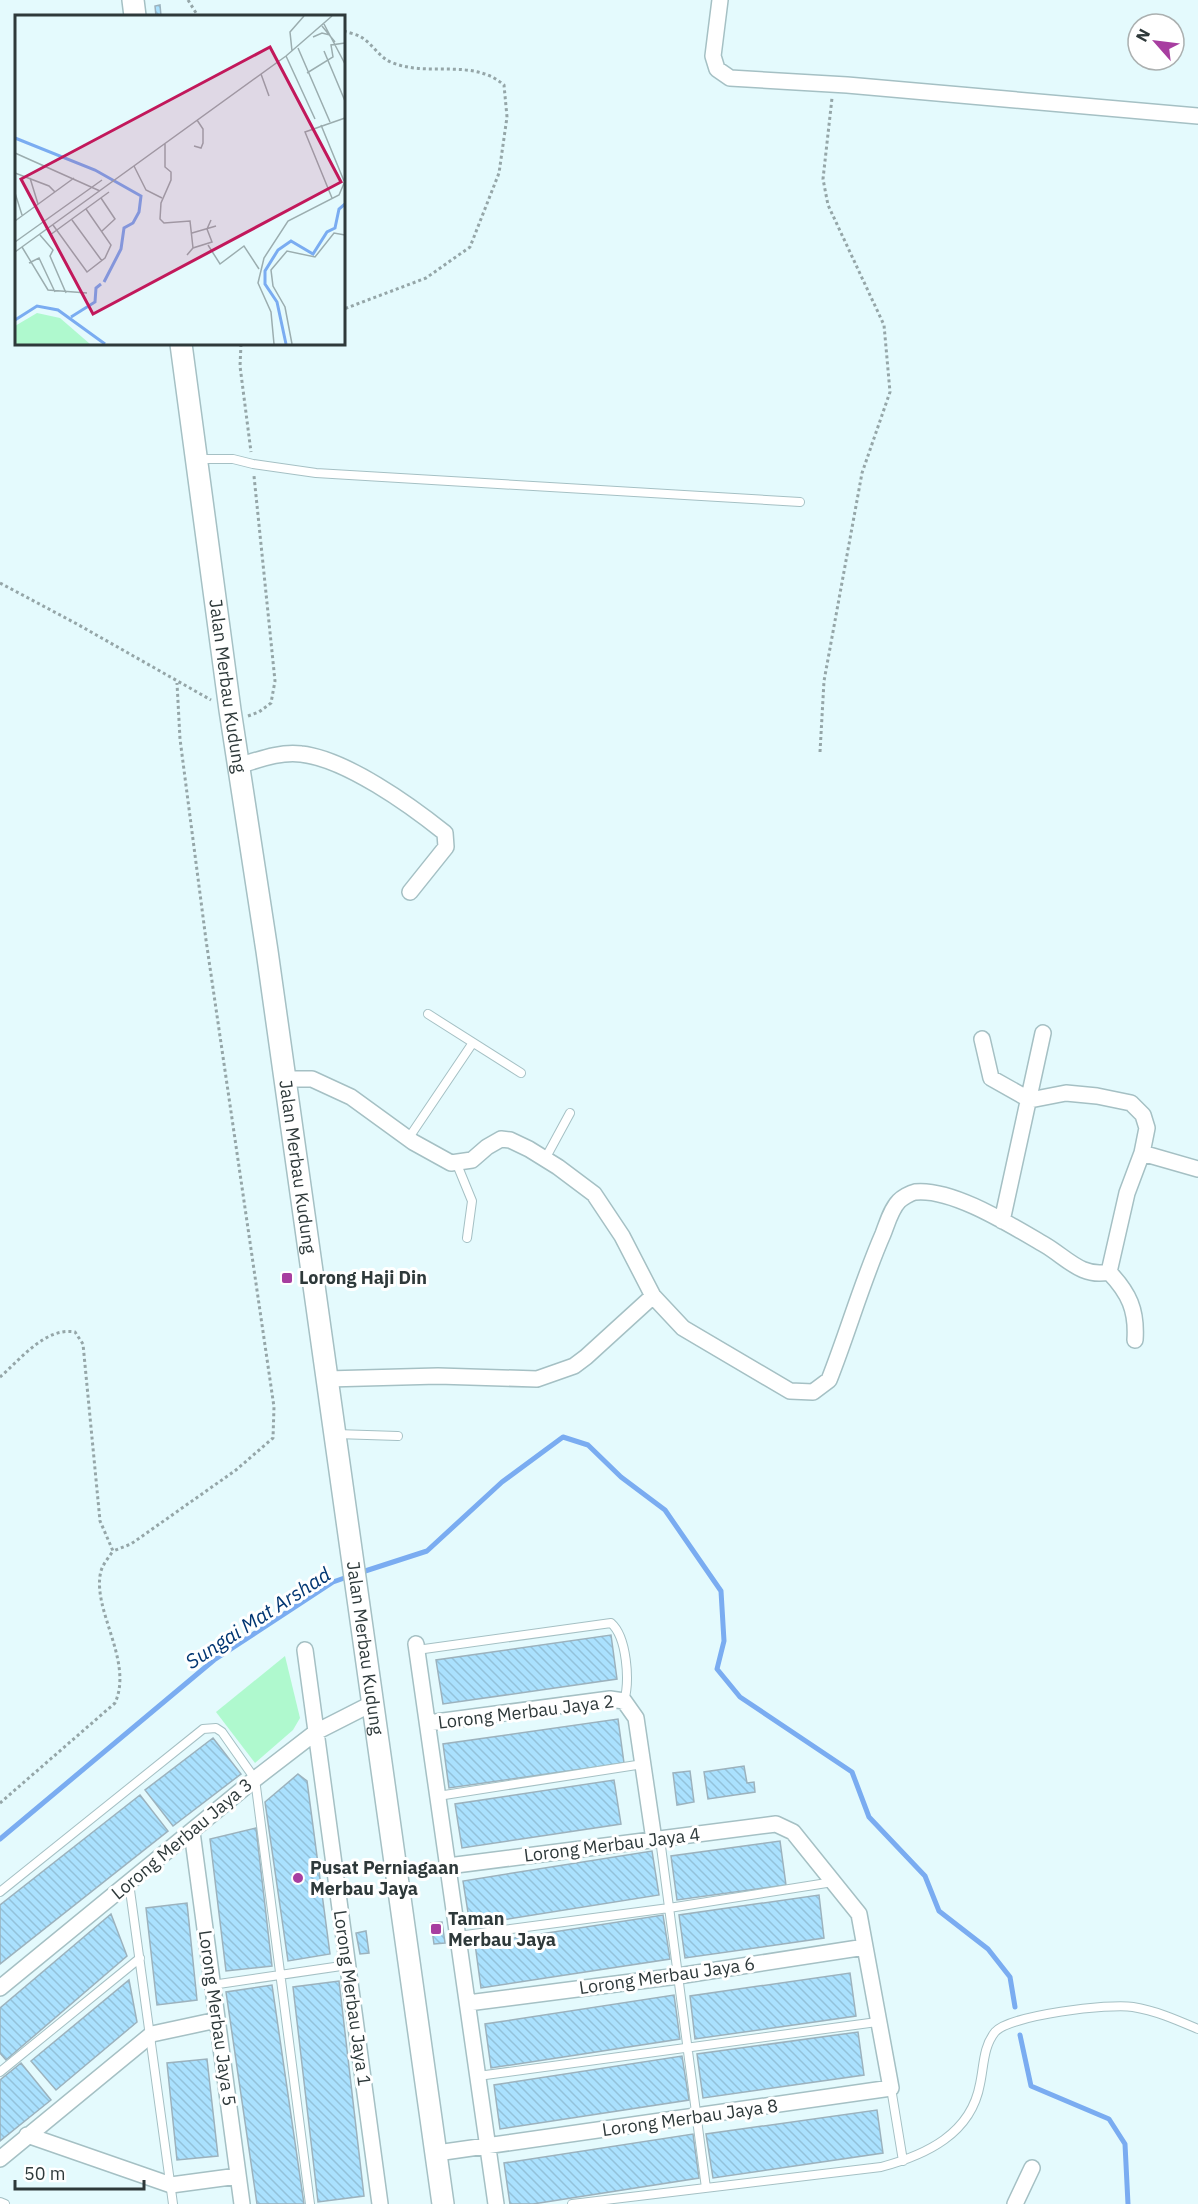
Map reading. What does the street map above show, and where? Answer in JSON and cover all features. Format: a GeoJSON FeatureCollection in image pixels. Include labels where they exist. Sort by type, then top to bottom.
{"type":"FeatureCollection","features":[{"type":"Feature","properties":{"kind":"main road"},"geometry":{"type":"LineString","coordinates":[[133,0],[135,15]]}},
{"type":"Feature","properties":{"kind":"main road","name":"Jalan Merbau Kudung"},"geometry":{"type":"LineString","coordinates":[[181,345],[238,766],[285,1079],[443,2204]]}},
{"type":"Feature","properties":{"kind":"street"},"geometry":{"type":"LineString","coordinates":[[720,0],[713,56],[717,69],[730,78],[833,84],[1198,116]]}},
{"type":"Feature","properties":{"kind":"street"},"geometry":{"type":"LineString","coordinates":[[238,766],[299,753],[322,758],[393,795],[445,833],[446,846],[410,892]]}},
{"type":"Feature","properties":{"kind":"street"},"geometry":{"type":"LineString","coordinates":[[1002,1221],[1043,1034]]}},
{"type":"Feature","properties":{"kind":"street"},"geometry":{"type":"LineString","coordinates":[[982,1039],[991,1078],[1030,1100],[1066,1093],[1098,1096],[1131,1104],[1143,1114],[1147,1128],[1142,1153],[1127,1193],[1109,1272]]}},
{"type":"Feature","properties":{"kind":"street"},"geometry":{"type":"LineString","coordinates":[[285,1079],[312,1079],[351,1097],[408,1139],[451,1163],[472,1160],[501,1139],[510,1140],[545,1159],[594,1194],[622,1236],[653,1296],[683,1328],[790,1391],[813,1392],[829,1380],[872,1259],[898,1202],[912,1192],[938,1194],[1002,1221],[1095,1275],[1109,1272]]}},
{"type":"Feature","properties":{"kind":"street"},"geometry":{"type":"LineString","coordinates":[[1142,1153],[1198,1169]]}},
{"type":"Feature","properties":{"kind":"street"},"geometry":{"type":"LineString","coordinates":[[1109,1272],[1131,1298],[1136,1323],[1135,1340]]}},
{"type":"Feature","properties":{"kind":"street"},"geometry":{"type":"LineString","coordinates":[[327,1379],[438,1376],[537,1379],[574,1366],[586,1358],[653,1296]]}},
{"type":"Feature","properties":{"kind":"street"},"geometry":{"type":"LineString","coordinates":[[417,1647],[496,2204]]}},
{"type":"Feature","properties":{"kind":"street","name":"Lorong Merbau Jaya 1"},"geometry":{"type":"LineString","coordinates":[[305,1650],[380,2204]]}},
{"type":"Feature","properties":{"kind":"street","name":"Lorong Merbau Jaya 2"},"geometry":{"type":"LineString","coordinates":[[428,1723],[610,1699],[624,1701]]}},
{"type":"Feature","properties":{"kind":"street"},"geometry":{"type":"LineString","coordinates":[[624,1701],[636,1718],[657,1839]]}},
{"type":"Feature","properties":{"kind":"street","name":"Lorong Merbau Jaya 3"},"geometry":{"type":"LineString","coordinates":[[0,1988],[255,1779],[316,1732],[373,1703]]}},
{"type":"Feature","properties":{"kind":"street","name":"Lorong Merbau Jaya 4"},"geometry":{"type":"LineString","coordinates":[[448,1866],[776,1824],[794,1832],[835,1881]]}},
{"type":"Feature","properties":{"kind":"street","name":"Lorong Merbau Jaya 5"},"geometry":{"type":"LineString","coordinates":[[192,1832],[242,2204]]}},
{"type":"Feature","properties":{"kind":"street"},"geometry":{"type":"LineString","coordinates":[[835,1881],[860,1914],[891,2088]]}},
{"type":"Feature","properties":{"kind":"street","name":"Lorong Merbau Jaya 6"},"geometry":{"type":"LineString","coordinates":[[468,2003],[678,1976],[865,1947]]}},
{"type":"Feature","properties":{"kind":"street"},"geometry":{"type":"LineString","coordinates":[[0,2159],[152,2034],[217,2020]]}},
{"type":"Feature","properties":{"kind":"street","name":"Lorong Merbau Jaya 8"},"geometry":{"type":"LineString","coordinates":[[437,2153],[891,2088]]}},
{"type":"Feature","properties":{"kind":"street"},"geometry":{"type":"LineString","coordinates":[[27,2135],[171,2185],[238,2176]]}},
{"type":"Feature","properties":{"kind":"street"},"geometry":{"type":"LineString","coordinates":[[1015,2204],[1032,2168]]}},
{"type":"Feature","properties":{"kind":"lane"},"geometry":{"type":"LineString","coordinates":[[198,459],[233,459],[252,464],[327,474],[800,502]]}},
{"type":"Feature","properties":{"kind":"lane"},"geometry":{"type":"LineString","coordinates":[[428,1014],[521,1073]]}},
{"type":"Feature","properties":{"kind":"lane"},"geometry":{"type":"LineString","coordinates":[[408,1139],[472,1044]]}},
{"type":"Feature","properties":{"kind":"lane"},"geometry":{"type":"LineString","coordinates":[[545,1159],[570,1113]]}},
{"type":"Feature","properties":{"kind":"lane"},"geometry":{"type":"LineString","coordinates":[[456,1162],[472,1201],[467,1238]]}},
{"type":"Feature","properties":{"kind":"lane"},"geometry":{"type":"LineString","coordinates":[[335,1434],[398,1436]]}},
{"type":"Feature","properties":{"kind":"lane"},"geometry":{"type":"LineString","coordinates":[[417,1647],[611,1623],[619,1630],[629,1685],[624,1701]]}},
{"type":"Feature","properties":{"kind":"lane"},"geometry":{"type":"LineString","coordinates":[[0,1892],[203,1730],[216,1728],[222,1732],[255,1779],[310,2204]]}},
{"type":"Feature","properties":{"kind":"lane"},"geometry":{"type":"LineString","coordinates":[[438,1796],[643,1764]]}},
{"type":"Feature","properties":{"kind":"lane"},"geometry":{"type":"LineString","coordinates":[[657,1839],[669,1908],[706,2188]]}},
{"type":"Feature","properties":{"kind":"lane"},"geometry":{"type":"LineString","coordinates":[[458,1936],[669,1908],[835,1881]]}},
{"type":"Feature","properties":{"kind":"lane"},"geometry":{"type":"LineString","coordinates":[[129,1883],[152,2034],[173,2204]]}},
{"type":"Feature","properties":{"kind":"lane"},"geometry":{"type":"LineString","coordinates":[[0,2072],[140,1958]]}},
{"type":"Feature","properties":{"kind":"lane"},"geometry":{"type":"LineString","coordinates":[[212,1985],[348,1965]]}},
{"type":"Feature","properties":{"kind":"lane"},"geometry":{"type":"LineString","coordinates":[[572,2204],[882,2167],[903,2161],[941,2144],[962,2124],[976,2104],[989,2042],[1003,2026],[1043,2014],[1131,2006],[1162,2013],[1198,2029]]}},
{"type":"Feature","properties":{"kind":"lane"},"geometry":{"type":"LineString","coordinates":[[478,2076],[878,2022]]}},
{"type":"Feature","properties":{"kind":"lane"},"geometry":{"type":"LineString","coordinates":[[891,2088],[903,2161]]}},
{"type":"Feature","properties":{"kind":"lane"},"geometry":{"type":"LineString","coordinates":[[0,2202],[5,2204]]}},
{"type":"Feature","properties":{"kind":"path"},"geometry":{"type":"LineString","coordinates":[[188,0],[197,15]]}},
{"type":"Feature","properties":{"kind":"path"},"geometry":{"type":"LineString","coordinates":[[345,31],[360,36],[383,58],[394,64],[467,69],[493,75],[504,85],[507,117],[499,173],[470,247],[426,278],[345,309]]}},
{"type":"Feature","properties":{"kind":"path"},"geometry":{"type":"LineString","coordinates":[[820,752],[824,681],[862,473],[890,392],[884,325],[828,205],[823,179],[833,84]]}},
{"type":"Feature","properties":{"kind":"path"},"geometry":{"type":"LineString","coordinates":[[0,583],[77,624],[231,716],[259,712],[271,703],[275,681],[240,366],[241,345]]}},
{"type":"Feature","properties":{"kind":"path"},"geometry":{"type":"LineString","coordinates":[[0,1803],[115,1703],[121,1690],[120,1673],[100,1587],[101,1571],[112,1551],[131,1544],[236,1470],[273,1438],[275,1426],[203,916],[180,739],[177,683]]}},
{"type":"Feature","properties":{"kind":"path"},"geometry":{"type":"LineString","coordinates":[[0,1377],[50,1334],[62,1330],[75,1332],[83,1344],[100,1521],[112,1551]]}},
{"type":"Feature","properties":{"kind":"green space"},"geometry":{"type":"Polygon","coordinates":[[[285,1656],[300,1718],[293,1730],[255,1763],[216,1712],[285,1656]]]}},
{"type":"Feature","properties":{"kind":"building"},"geometry":{"type":"Polygon","coordinates":[[[160,5],[161,15],[156,15],[155,6],[160,5]]]}},
{"type":"Feature","properties":{"kind":"building"},"geometry":{"type":"Polygon","coordinates":[[[611,1635],[617,1679],[443,1704],[436,1660],[611,1635]]]}},
{"type":"Feature","properties":{"kind":"building"},"geometry":{"type":"Polygon","coordinates":[[[618,1719],[624,1763],[449,1788],[443,1744],[618,1719]]]}},
{"type":"Feature","properties":{"kind":"building"},"geometry":{"type":"Polygon","coordinates":[[[213,1738],[241,1774],[173,1826],[145,1790],[213,1738]]]}},
{"type":"Feature","properties":{"kind":"building"},"geometry":{"type":"Polygon","coordinates":[[[744,1766],[747,1783],[754,1782],[755,1792],[708,1799],[704,1772],[744,1766]]]}},
{"type":"Feature","properties":{"kind":"building"},"geometry":{"type":"Polygon","coordinates":[[[690,1771],[694,1802],[677,1805],[673,1773],[690,1771]]]}},
{"type":"Feature","properties":{"kind":"building","name":"Pusat Perniagaan Merbau Jaya"},"geometry":{"type":"Polygon","coordinates":[[[298,1774],[307,1781],[330,1954],[288,1961],[265,1802],[298,1774]]]}},
{"type":"Feature","properties":{"kind":"building"},"geometry":{"type":"Polygon","coordinates":[[[614,1780],[621,1824],[462,1848],[455,1804],[614,1780]]]}},
{"type":"Feature","properties":{"kind":"building"},"geometry":{"type":"Polygon","coordinates":[[[140,1795],[168,1831],[0,1964],[0,1905],[140,1795]]]}},
{"type":"Feature","properties":{"kind":"building"},"geometry":{"type":"Polygon","coordinates":[[[256,1828],[272,1966],[226,1971],[210,1839],[256,1828]]]}},
{"type":"Feature","properties":{"kind":"building"},"geometry":{"type":"Polygon","coordinates":[[[780,1841],[786,1885],[677,1900],[671,1856],[780,1841]]]}},
{"type":"Feature","properties":{"kind":"building"},"geometry":{"type":"Polygon","coordinates":[[[652,1851],[659,1895],[470,1925],[463,1881],[652,1851]]]}},
{"type":"Feature","properties":{"kind":"building"},"geometry":{"type":"Polygon","coordinates":[[[819,1895],[824,1938],[685,1958],[679,1915],[819,1895]]]}},
{"type":"Feature","properties":{"kind":"building"},"geometry":{"type":"Polygon","coordinates":[[[187,1903],[197,2000],[157,2005],[146,1908],[187,1903]]]}},
{"type":"Feature","properties":{"kind":"building"},"geometry":{"type":"Polygon","coordinates":[[[111,1914],[127,1956],[6,2060],[0,2053],[0,2008],[111,1914]]]}},
{"type":"Feature","properties":{"kind":"building"},"geometry":{"type":"Polygon","coordinates":[[[663,1915],[670,1959],[481,1988],[475,1944],[663,1915]]]}},
{"type":"Feature","properties":{"kind":"building"},"geometry":{"type":"Polygon","coordinates":[[[442,1922],[445,1943],[434,1944],[431,1923],[442,1922]]]}},
{"type":"Feature","properties":{"kind":"building"},"geometry":{"type":"Polygon","coordinates":[[[366,1931],[369,1953],[360,1954],[356,1933],[366,1931]]]}},
{"type":"Feature","properties":{"kind":"building"},"geometry":{"type":"Polygon","coordinates":[[[850,1973],[856,2016],[695,2039],[690,1996],[850,1973]]]}},
{"type":"Feature","properties":{"kind":"building"},"geometry":{"type":"Polygon","coordinates":[[[129,1980],[137,2022],[56,2090],[31,2061],[129,1980]]]}},
{"type":"Feature","properties":{"kind":"building"},"geometry":{"type":"Polygon","coordinates":[[[339,1981],[364,2196],[318,2202],[293,1987],[339,1981]]]}},
{"type":"Feature","properties":{"kind":"building"},"geometry":{"type":"Polygon","coordinates":[[[272,1985],[304,2204],[257,2204],[226,1992],[272,1985]]]}},
{"type":"Feature","properties":{"kind":"building"},"geometry":{"type":"Polygon","coordinates":[[[674,1995],[680,2039],[491,2068],[485,2024],[674,1995]]]}},
{"type":"Feature","properties":{"kind":"building"},"geometry":{"type":"Polygon","coordinates":[[[858,2032],[864,2075],[703,2098],[697,2054],[858,2032]]]}},
{"type":"Feature","properties":{"kind":"building"},"geometry":{"type":"Polygon","coordinates":[[[682,2056],[689,2100],[500,2129],[494,2085],[682,2056]]]}},
{"type":"Feature","properties":{"kind":"building"},"geometry":{"type":"Polygon","coordinates":[[[207,2059],[218,2156],[177,2160],[167,2063],[207,2059]]]}},
{"type":"Feature","properties":{"kind":"building"},"geometry":{"type":"Polygon","coordinates":[[[21,2063],[51,2100],[0,2141],[0,2080],[21,2063]]]}},
{"type":"Feature","properties":{"kind":"building"},"geometry":{"type":"Polygon","coordinates":[[[877,2110],[883,2153],[713,2178],[706,2134],[877,2110]]]}},
{"type":"Feature","properties":{"kind":"building"},"geometry":{"type":"Polygon","coordinates":[[[693,2134],[699,2178],[533,2204],[510,2204],[504,2163],[693,2134]]]}},
{"type":"Feature","properties":{"kind":"waterway","name":"Sungai Mat Arshad"},"geometry":{"type":"LineString","coordinates":[[359,1573],[427,1551],[502,1482],[563,1437],[588,1445],[621,1477],[665,1510],[721,1591],[724,1641],[717,1669],[740,1697],[852,1772],[869,1817],[925,1876],[939,1911],[988,1949],[1010,1977],[1015,2007]]}},
{"type":"Feature","properties":{"kind":"waterway","name":"Sungai Mat Arshad"},"geometry":{"type":"LineString","coordinates":[[0,1839],[214,1660],[333,1582],[350,1576]]}},
{"type":"Feature","properties":{"kind":"waterway","name":"Sungai Mat Arshad"},"geometry":{"type":"LineString","coordinates":[[1020,2035],[1031,2086],[1109,2119],[1125,2144],[1128,2204]]}},
{"type":"Feature","properties":{"kind":"place","name":"Lorong Haji Din"},"geometry":{"type":"Point","coordinates":[287,1278]}},
{"type":"Feature","properties":{"kind":"place","name":"Pusat Perniagaan Merbau Jaya"},"geometry":{"type":"Point","coordinates":[298,1878]}},
{"type":"Feature","properties":{"kind":"place","name":"Taman Merbau Jaya"},"geometry":{"type":"Point","coordinates":[436,1929]}}]}
